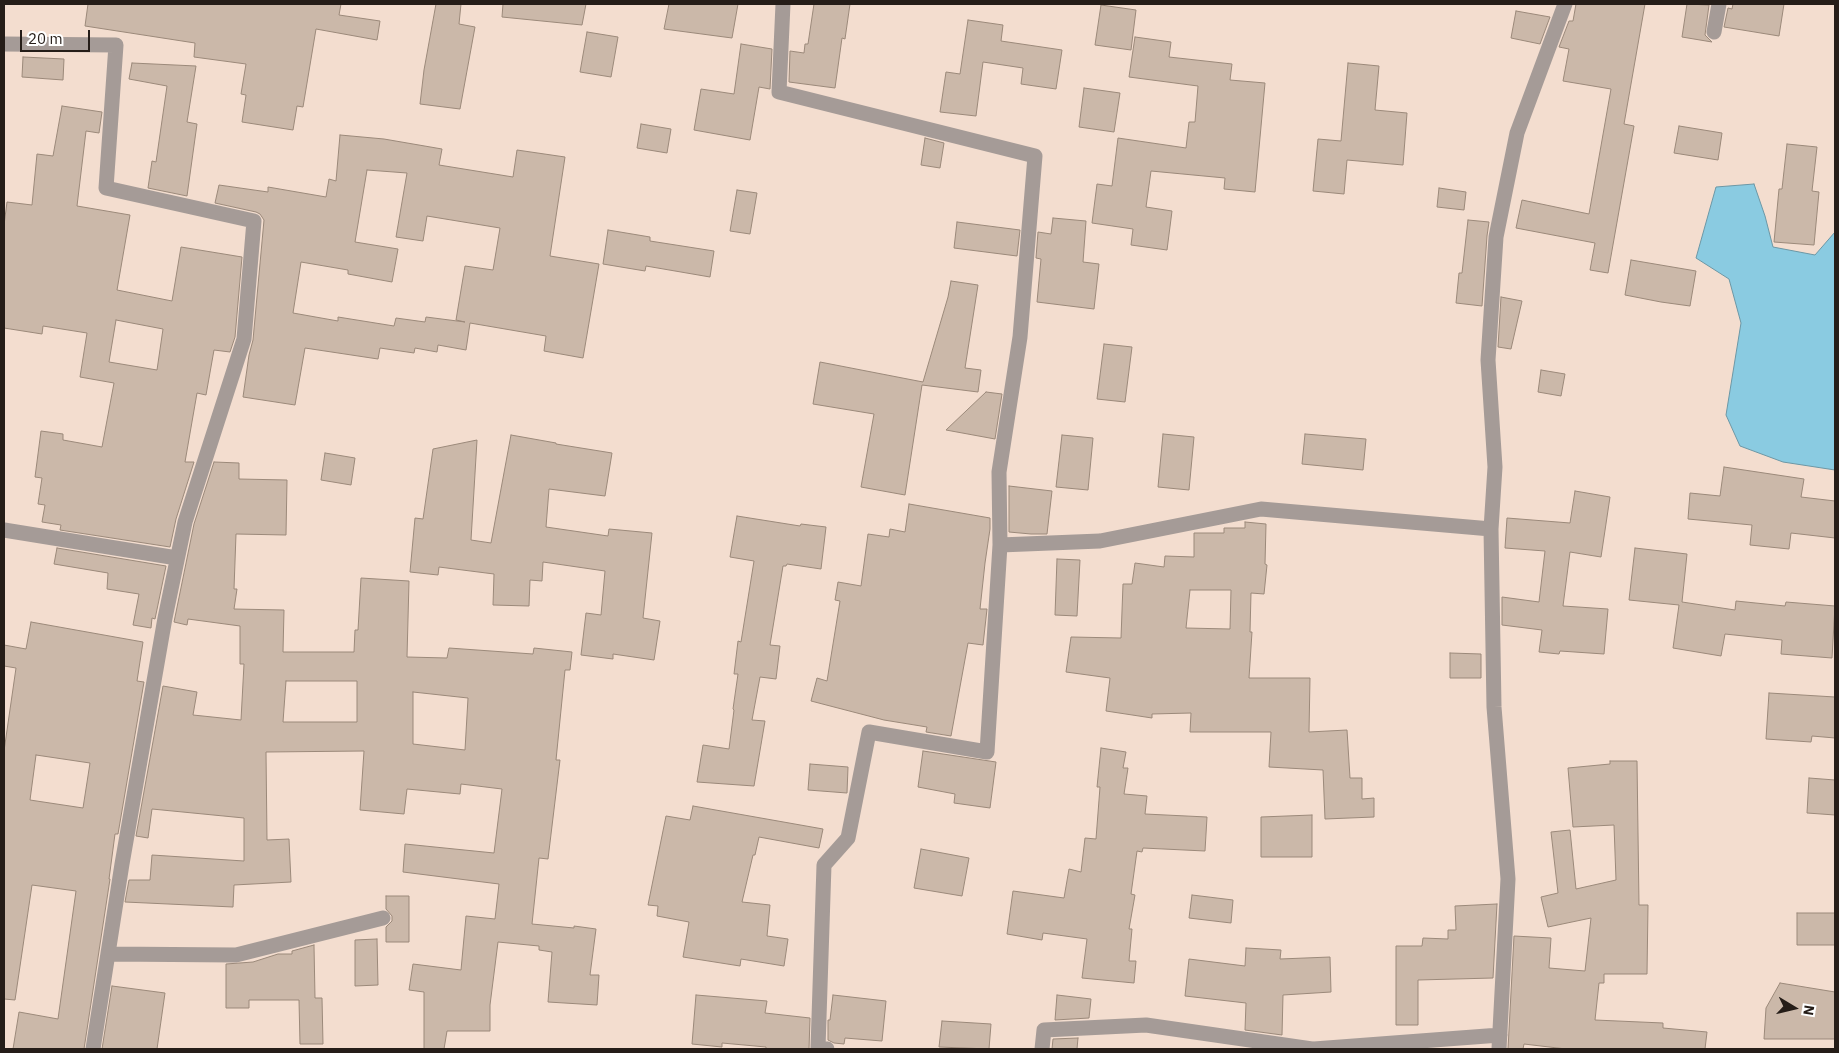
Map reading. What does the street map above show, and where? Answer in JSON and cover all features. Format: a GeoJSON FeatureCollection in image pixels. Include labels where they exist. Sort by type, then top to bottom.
{"type":"FeatureCollection","features":[{"type":"Feature","properties":{"kind":"street"},"geometry":{"type":"LineString","coordinates":[[783,4],[779,92],[1035,156],[1020,337],[999,472],[1000,545],[987,752],[869,732],[848,838],[824,865],[818,1048],[827,1049]]}},
{"type":"Feature","properties":{"kind":"street"},"geometry":{"type":"LineString","coordinates":[[1042,1049],[1044,1030],[1146,1025],[1313,1049],[1500,1042],[1508,879],[1494,707],[1491,529],[1495,467],[1488,360],[1496,237],[1516,133],[1565,4]]}},
{"type":"Feature","properties":{"kind":"street"},"geometry":{"type":"LineString","coordinates":[[1714,32],[1719,4]]}},
{"type":"Feature","properties":{"kind":"street"},"geometry":{"type":"LineString","coordinates":[[4,44],[116,45],[106,188],[254,221],[244,339],[185,522],[177,558],[122,864],[93,1049]]}},
{"type":"Feature","properties":{"kind":"street"},"geometry":{"type":"LineString","coordinates":[[1000,545],[1100,541],[1261,509],[1491,529]]}},
{"type":"Feature","properties":{"kind":"street"},"geometry":{"type":"LineString","coordinates":[[4,530],[177,558]]}},
{"type":"Feature","properties":{"kind":"street"},"geometry":{"type":"LineString","coordinates":[[108,954],[236,955],[383,918]]}},
{"type":"Feature","properties":{"kind":"water"},"geometry":{"type":"Polygon","coordinates":[[[1754,184],[1773,247],[1815,255],[1835,232],[1835,470],[1783,462],[1740,446],[1726,415],[1741,323],[1729,279],[1696,258],[1716,187],[1754,184]]]}},
{"type":"Feature","properties":{"kind":"building"},"geometry":{"type":"Polygon","coordinates":[[[88,4],[341,4],[339,15],[380,21],[377,40],[316,29],[303,107],[297,106],[293,130],[242,122],[246,95],[241,94],[246,64],[194,57],[195,43],[85,26],[88,4]]]}},
{"type":"Feature","properties":{"kind":"building"},"geometry":{"type":"Polygon","coordinates":[[[436,4],[461,4],[459,24],[475,27],[460,109],[420,104],[436,4]]]}},
{"type":"Feature","properties":{"kind":"building"},"geometry":{"type":"Polygon","coordinates":[[[503,4],[586,4],[582,25],[502,17],[503,4]]]}},
{"type":"Feature","properties":{"kind":"building"},"geometry":{"type":"Polygon","coordinates":[[[669,4],[738,4],[732,38],[664,29],[669,4]]]}},
{"type":"Feature","properties":{"kind":"building"},"geometry":{"type":"Polygon","coordinates":[[[814,4],[850,4],[845,39],[842,38],[835,88],[789,82],[790,51],[804,53],[805,44],[808,44],[814,4]]]}},
{"type":"Feature","properties":{"kind":"building"},"geometry":{"type":"Polygon","coordinates":[[[1576,4],[1645,4],[1624,124],[1634,126],[1608,273],[1590,270],[1595,243],[1516,228],[1522,200],[1589,214],[1611,89],[1563,81],[1569,49],[1559,47],[1569,21],[1573,21],[1576,4]]]}},
{"type":"Feature","properties":{"kind":"building"},"geometry":{"type":"Polygon","coordinates":[[[1687,4],[1709,5],[1705,35],[1712,42],[1682,37],[1687,4]]]}},
{"type":"Feature","properties":{"kind":"building"},"geometry":{"type":"Polygon","coordinates":[[[1733,4],[1784,4],[1779,36],[1724,27],[1728,8],[1732,9],[1733,4]]]}},
{"type":"Feature","properties":{"kind":"building"},"geometry":{"type":"Polygon","coordinates":[[[1101,5],[1136,10],[1131,50],[1095,45],[1101,5]]]}},
{"type":"Feature","properties":{"kind":"building"},"geometry":{"type":"Polygon","coordinates":[[[1516,11],[1550,17],[1540,44],[1511,38],[1516,11]]]}},
{"type":"Feature","properties":{"kind":"building"},"geometry":{"type":"Polygon","coordinates":[[[968,20],[1003,25],[1001,41],[1062,50],[1056,89],[1021,84],[1023,68],[983,62],[976,116],[940,112],[946,72],[960,74],[968,20]]]}},
{"type":"Feature","properties":{"kind":"building"},"geometry":{"type":"Polygon","coordinates":[[[587,32],[618,37],[611,77],[580,72],[587,32]]]}},
{"type":"Feature","properties":{"kind":"building"},"geometry":{"type":"Polygon","coordinates":[[[1135,37],[1171,42],[1169,57],[1232,64],[1230,80],[1265,83],[1255,192],[1224,189],[1225,178],[1151,171],[1146,207],[1172,211],[1167,250],[1131,245],[1133,229],[1092,223],[1097,184],[1112,186],[1118,138],[1186,148],[1189,122],[1195,122],[1198,86],[1129,77],[1135,37]]]}},
{"type":"Feature","properties":{"kind":"building"},"geometry":{"type":"Polygon","coordinates":[[[741,44],[772,49],[770,89],[759,87],[750,140],[694,130],[701,89],[734,94],[741,44]]]}},
{"type":"Feature","properties":{"kind":"building"},"geometry":{"type":"Polygon","coordinates":[[[23,57],[64,59],[63,80],[22,77],[23,57]]]}},
{"type":"Feature","properties":{"kind":"building"},"geometry":{"type":"Polygon","coordinates":[[[132,63],[196,66],[187,122],[197,124],[187,196],[148,188],[152,161],[156,162],[167,86],[129,79],[132,63]]]}},
{"type":"Feature","properties":{"kind":"building"},"geometry":{"type":"Polygon","coordinates":[[[1348,63],[1379,66],[1375,110],[1407,113],[1403,165],[1347,160],[1344,194],[1313,191],[1318,139],[1341,141],[1348,63]]]}},
{"type":"Feature","properties":{"kind":"building"},"geometry":{"type":"Polygon","coordinates":[[[1084,88],[1120,93],[1114,132],[1079,127],[1084,88]]]}},
{"type":"Feature","properties":{"kind":"building"},"geometry":{"type":"Polygon","coordinates":[[[62,106],[102,112],[99,133],[86,131],[77,206],[130,215],[117,290],[172,301],[181,247],[242,257],[235,337],[230,352],[214,350],[206,395],[197,393],[185,462],[194,462],[176,519],[170,547],[60,530],[61,525],[42,522],[45,505],[38,504],[42,478],[35,477],[41,431],[63,434],[63,440],[102,447],[114,383],[80,377],[87,333],[43,326],[42,334],[4,328],[4,225],[7,202],[32,205],[37,154],[53,156],[62,106]],[[116,320],[109,362],[157,370],[163,329],[116,320]]]}},
{"type":"Feature","properties":{"kind":"building"},"geometry":{"type":"Polygon","coordinates":[[[641,124],[671,129],[667,153],[637,148],[641,124]]]}},
{"type":"Feature","properties":{"kind":"building"},"geometry":{"type":"Polygon","coordinates":[[[1679,126],[1722,133],[1718,160],[1674,153],[1679,126]]]}},
{"type":"Feature","properties":{"kind":"building"},"geometry":{"type":"Polygon","coordinates":[[[340,135],[384,139],[442,149],[439,165],[513,177],[517,150],[565,157],[550,256],[599,264],[583,358],[544,351],[546,336],[470,323],[466,350],[438,345],[437,352],[415,348],[414,353],[380,348],[378,359],[305,348],[295,405],[243,397],[253,340],[264,220],[256,212],[215,203],[219,185],[268,192],[268,187],[326,197],[329,179],[336,181],[340,135]],[[367,170],[355,242],[398,249],[392,282],[348,274],[348,270],[301,262],[293,313],[338,321],[338,317],[394,326],[396,318],[425,322],[426,317],[465,322],[456,320],[465,266],[493,270],[500,228],[427,216],[423,241],[396,237],[407,173],[367,170]]]}},
{"type":"Feature","properties":{"kind":"building"},"geometry":{"type":"Polygon","coordinates":[[[925,138],[944,143],[940,168],[921,165],[925,138]]]}},
{"type":"Feature","properties":{"kind":"building"},"geometry":{"type":"Polygon","coordinates":[[[1787,144],[1817,147],[1812,191],[1819,192],[1814,245],[1774,242],[1779,189],[1782,189],[1787,144]]]}},
{"type":"Feature","properties":{"kind":"building"},"geometry":{"type":"Polygon","coordinates":[[[1439,188],[1466,192],[1464,210],[1437,207],[1439,188]]]}},
{"type":"Feature","properties":{"kind":"building"},"geometry":{"type":"Polygon","coordinates":[[[737,190],[757,193],[750,234],[730,231],[737,190]]]}},
{"type":"Feature","properties":{"kind":"building"},"geometry":{"type":"Polygon","coordinates":[[[1053,218],[1086,221],[1083,262],[1099,264],[1094,309],[1037,302],[1041,259],[1036,258],[1038,232],[1051,234],[1053,218]]]}},
{"type":"Feature","properties":{"kind":"building"},"geometry":{"type":"Polygon","coordinates":[[[1468,220],[1489,222],[1482,306],[1456,303],[1459,273],[1462,273],[1468,220]]]}},
{"type":"Feature","properties":{"kind":"building"},"geometry":{"type":"Polygon","coordinates":[[[957,222],[1020,230],[1017,256],[954,248],[957,222]]]}},
{"type":"Feature","properties":{"kind":"building"},"geometry":{"type":"Polygon","coordinates":[[[608,230],[650,237],[650,241],[714,251],[710,277],[646,266],[645,271],[603,264],[608,230]]]}},
{"type":"Feature","properties":{"kind":"building"},"geometry":{"type":"Polygon","coordinates":[[[1631,260],[1696,271],[1690,306],[1625,295],[1631,260]]]}},
{"type":"Feature","properties":{"kind":"building"},"geometry":{"type":"Polygon","coordinates":[[[951,281],[978,285],[965,368],[981,370],[978,392],[922,385],[905,495],[861,487],[874,414],[813,404],[820,362],[923,382],[951,281]]]}},
{"type":"Feature","properties":{"kind":"building"},"geometry":{"type":"Polygon","coordinates":[[[1501,297],[1522,301],[1511,349],[1498,347],[1501,297]]]}},
{"type":"Feature","properties":{"kind":"building"},"geometry":{"type":"Polygon","coordinates":[[[1104,344],[1132,347],[1125,402],[1097,399],[1104,344]]]}},
{"type":"Feature","properties":{"kind":"building"},"geometry":{"type":"Polygon","coordinates":[[[1541,370],[1565,374],[1561,396],[1538,392],[1541,370]]]}},
{"type":"Feature","properties":{"kind":"building"},"geometry":{"type":"Polygon","coordinates":[[[986,392],[1002,394],[995,439],[946,430],[986,392]]]}},
{"type":"Feature","properties":{"kind":"building"},"geometry":{"type":"Polygon","coordinates":[[[1163,434],[1194,437],[1189,490],[1158,487],[1163,434]]]}},
{"type":"Feature","properties":{"kind":"building"},"geometry":{"type":"Polygon","coordinates":[[[1305,434],[1366,439],[1363,470],[1302,464],[1305,434]]]}},
{"type":"Feature","properties":{"kind":"building"},"geometry":{"type":"Polygon","coordinates":[[[511,435],[612,453],[605,496],[549,489],[546,527],[608,536],[609,529],[652,533],[643,618],[660,621],[654,660],[613,654],[613,659],[581,655],[586,613],[601,615],[605,571],[543,562],[542,581],[530,580],[529,606],[493,605],[494,574],[439,567],[438,575],[410,572],[415,518],[423,519],[433,449],[477,440],[471,540],[491,543],[511,435]]]}},
{"type":"Feature","properties":{"kind":"building"},"geometry":{"type":"Polygon","coordinates":[[[1062,435],[1093,438],[1088,490],[1056,487],[1062,435]]]}},
{"type":"Feature","properties":{"kind":"building"},"geometry":{"type":"Polygon","coordinates":[[[325,453],[355,458],[351,485],[321,480],[325,453]]]}},
{"type":"Feature","properties":{"kind":"building"},"geometry":{"type":"Polygon","coordinates":[[[214,462],[239,463],[239,479],[287,480],[286,535],[236,534],[234,589],[237,589],[234,609],[284,610],[283,652],[354,652],[355,630],[358,630],[361,578],[409,581],[407,657],[447,658],[449,648],[533,654],[534,648],[572,652],[570,670],[565,670],[556,760],[560,760],[548,859],[539,858],[532,924],[596,929],[590,975],[599,975],[597,1005],[548,1002],[552,952],[539,950],[539,946],[498,942],[490,1005],[490,1031],[447,1031],[444,1049],[424,1049],[424,992],[409,990],[413,964],[461,970],[466,916],[495,919],[499,884],[403,872],[405,844],[494,853],[502,789],[461,784],[460,794],[407,789],[404,814],[360,810],[364,751],[266,752],[267,840],[289,839],[291,882],[234,885],[233,907],[125,902],[129,880],[150,880],[152,855],[244,861],[244,818],[152,809],[148,838],[136,836],[163,686],[197,692],[193,715],[241,720],[244,664],[240,664],[240,626],[188,619],[187,625],[174,622],[194,524],[214,462]],[[286,681],[283,722],[357,722],[357,681],[286,681]],[[413,692],[413,744],[465,750],[468,698],[413,692]]]}},
{"type":"Feature","properties":{"kind":"building"},"geometry":{"type":"Polygon","coordinates":[[[1724,467],[1804,479],[1801,497],[1835,501],[1835,538],[1791,533],[1789,549],[1750,545],[1752,525],[1688,519],[1690,493],[1720,496],[1724,467]]]}},
{"type":"Feature","properties":{"kind":"building"},"geometry":{"type":"Polygon","coordinates":[[[1009,486],[1052,491],[1047,534],[1009,532],[1009,486]]]}},
{"type":"Feature","properties":{"kind":"building"},"geometry":{"type":"Polygon","coordinates":[[[1575,491],[1610,497],[1601,557],[1570,552],[1563,606],[1608,609],[1604,654],[1560,651],[1559,654],[1539,652],[1542,630],[1502,625],[1502,597],[1539,602],[1545,551],[1505,548],[1507,518],[1570,523],[1575,491]]]}},
{"type":"Feature","properties":{"kind":"building"},"geometry":{"type":"Polygon","coordinates":[[[909,504],[990,518],[980,609],[987,609],[983,645],[968,643],[951,736],[926,732],[927,727],[884,720],[811,701],[817,678],[827,681],[840,601],[835,600],[838,582],[861,586],[868,534],[889,537],[890,529],[905,532],[909,504]]]}},
{"type":"Feature","properties":{"kind":"building"},"geometry":{"type":"Polygon","coordinates":[[[737,516],[800,526],[801,524],[826,527],[821,569],[787,564],[783,566],[770,645],[780,646],[776,679],[760,677],[752,720],[765,721],[754,786],[697,782],[703,745],[729,749],[738,674],[734,674],[738,641],[741,642],[754,561],[730,557],[737,516]]]}},
{"type":"Feature","properties":{"kind":"building"},"geometry":{"type":"Polygon","coordinates":[[[1245,522],[1266,524],[1265,564],[1267,565],[1264,594],[1251,593],[1250,632],[1252,632],[1249,678],[1310,678],[1309,732],[1347,730],[1350,778],[1362,778],[1362,799],[1374,798],[1374,817],[1325,819],[1323,770],[1269,767],[1271,732],[1190,732],[1191,713],[1152,714],[1152,718],[1106,711],[1110,678],[1066,672],[1071,637],[1121,638],[1123,584],[1132,584],[1135,563],[1164,567],[1165,556],[1194,557],[1194,533],[1224,533],[1224,528],[1245,528],[1245,522]],[[1190,590],[1186,628],[1230,629],[1231,590],[1190,590]]]}},
{"type":"Feature","properties":{"kind":"building"},"geometry":{"type":"Polygon","coordinates":[[[57,548],[166,566],[155,619],[152,618],[151,628],[133,625],[139,594],[107,589],[108,573],[54,564],[57,548]]]}},
{"type":"Feature","properties":{"kind":"building"},"geometry":{"type":"Polygon","coordinates":[[[1635,548],[1687,554],[1682,602],[1735,610],[1736,601],[1785,606],[1786,602],[1835,606],[1832,658],[1781,654],[1782,640],[1725,634],[1721,656],[1673,648],[1679,605],[1629,600],[1635,548]]]}},
{"type":"Feature","properties":{"kind":"building"},"geometry":{"type":"Polygon","coordinates":[[[1057,559],[1080,560],[1077,616],[1055,615],[1057,559]]]}},
{"type":"Feature","properties":{"kind":"building"},"geometry":{"type":"Polygon","coordinates":[[[31,622],[143,642],[137,681],[144,682],[118,834],[115,834],[84,1049],[13,1049],[19,1012],[58,1019],[76,891],[32,885],[15,1000],[4,999],[4,751],[16,668],[4,666],[4,645],[26,649],[31,622]],[[36,755],[30,800],[83,808],[90,763],[36,755]]]}},
{"type":"Feature","properties":{"kind":"building"},"geometry":{"type":"Polygon","coordinates":[[[1450,653],[1481,654],[1481,678],[1450,678],[1450,653]]]}},
{"type":"Feature","properties":{"kind":"building"},"geometry":{"type":"Polygon","coordinates":[[[1769,693],[1835,697],[1835,738],[1812,736],[1811,742],[1766,739],[1769,693]]]}},
{"type":"Feature","properties":{"kind":"building"},"geometry":{"type":"Polygon","coordinates":[[[1101,748],[1126,752],[1123,768],[1128,768],[1124,794],[1147,796],[1145,814],[1207,817],[1205,851],[1143,848],[1142,852],[1137,851],[1131,894],[1135,895],[1129,929],[1132,929],[1129,961],[1136,961],[1134,983],[1082,978],[1087,939],[1043,933],[1042,940],[1007,934],[1013,891],[1064,898],[1069,869],[1081,872],[1085,838],[1096,839],[1100,787],[1097,787],[1101,748]]]}},
{"type":"Feature","properties":{"kind":"building"},"geometry":{"type":"Polygon","coordinates":[[[923,751],[996,762],[990,808],[954,803],[955,794],[918,787],[923,751]]]}},
{"type":"Feature","properties":{"kind":"building"},"geometry":{"type":"Polygon","coordinates":[[[1610,761],[1637,761],[1639,905],[1648,905],[1647,974],[1604,974],[1604,983],[1599,983],[1595,1020],[1663,1023],[1663,1028],[1707,1032],[1705,1049],[1566,1049],[1524,1044],[1523,1049],[1508,1049],[1514,936],[1551,938],[1549,968],[1585,971],[1591,918],[1548,927],[1541,897],[1558,893],[1551,832],[1570,830],[1576,889],[1616,880],[1614,825],[1573,827],[1568,768],[1610,764],[1610,761]]]}},
{"type":"Feature","properties":{"kind":"building"},"geometry":{"type":"Polygon","coordinates":[[[810,764],[848,767],[847,793],[808,790],[810,764]]]}},
{"type":"Feature","properties":{"kind":"building"},"geometry":{"type":"Polygon","coordinates":[[[1809,778],[1835,780],[1835,815],[1807,813],[1809,778]]]}},
{"type":"Feature","properties":{"kind":"building"},"geometry":{"type":"Polygon","coordinates":[[[693,806],[823,829],[819,848],[759,837],[755,855],[753,855],[742,902],[770,905],[767,936],[788,939],[784,966],[741,959],[740,966],[683,957],[689,922],[657,916],[658,906],[648,905],[666,816],[690,820],[693,806]]]}},
{"type":"Feature","properties":{"kind":"building"},"geometry":{"type":"Polygon","coordinates":[[[1312,815],[1312,857],[1261,857],[1261,817],[1312,815]]]}},
{"type":"Feature","properties":{"kind":"building"},"geometry":{"type":"Polygon","coordinates":[[[921,849],[969,858],[962,896],[914,888],[921,849]]]}},
{"type":"Feature","properties":{"kind":"building"},"geometry":{"type":"Polygon","coordinates":[[[1192,895],[1233,900],[1231,923],[1189,918],[1192,895]]]}},
{"type":"Feature","properties":{"kind":"building"},"geometry":{"type":"Polygon","coordinates":[[[386,896],[409,896],[409,942],[386,942],[386,927],[392,921],[392,916],[386,909],[386,896]]]}},
{"type":"Feature","properties":{"kind":"building"},"geometry":{"type":"Polygon","coordinates":[[[1497,904],[1493,978],[1418,980],[1418,1025],[1396,1025],[1396,946],[1422,946],[1423,938],[1448,939],[1448,930],[1456,930],[1455,906],[1497,904]]]}},
{"type":"Feature","properties":{"kind":"building"},"geometry":{"type":"Polygon","coordinates":[[[1797,913],[1835,913],[1835,945],[1797,945],[1797,913]]]}},
{"type":"Feature","properties":{"kind":"building"},"geometry":{"type":"Polygon","coordinates":[[[377,939],[378,985],[355,986],[355,940],[377,939]]]}},
{"type":"Feature","properties":{"kind":"building"},"geometry":{"type":"Polygon","coordinates":[[[314,945],[315,998],[322,998],[323,1044],[300,1044],[299,1000],[249,1000],[249,1008],[226,1008],[226,964],[253,962],[278,954],[292,954],[292,951],[314,945]]]}},
{"type":"Feature","properties":{"kind":"building"},"geometry":{"type":"Polygon","coordinates":[[[1246,948],[1281,950],[1280,959],[1330,957],[1331,992],[1283,995],[1282,1035],[1245,1030],[1246,1003],[1185,996],[1189,959],[1245,966],[1246,948]]]}},
{"type":"Feature","properties":{"kind":"building"},"geometry":{"type":"Polygon","coordinates":[[[1780,983],[1835,992],[1835,1039],[1764,1039],[1766,1008],[1780,983]]]}},
{"type":"Feature","properties":{"kind":"building"},"geometry":{"type":"Polygon","coordinates":[[[112,986],[165,993],[157,1049],[102,1049],[112,986]]]}},
{"type":"Feature","properties":{"kind":"building"},"geometry":{"type":"Polygon","coordinates":[[[696,995],[767,1001],[765,1013],[810,1018],[809,1049],[766,1049],[766,1047],[722,1043],[722,1047],[692,1044],[696,995]]]}},
{"type":"Feature","properties":{"kind":"building"},"geometry":{"type":"Polygon","coordinates":[[[833,995],[886,1001],[882,1041],[845,1038],[844,1044],[828,1040],[828,1020],[830,1020],[833,995]]]}},
{"type":"Feature","properties":{"kind":"building"},"geometry":{"type":"Polygon","coordinates":[[[1057,995],[1091,999],[1089,1018],[1055,1020],[1057,995]]]}},
{"type":"Feature","properties":{"kind":"building"},"geometry":{"type":"Polygon","coordinates":[[[942,1021],[991,1024],[989,1049],[939,1047],[942,1021]]]}},
{"type":"Feature","properties":{"kind":"building"},"geometry":{"type":"Polygon","coordinates":[[[1078,1038],[1077,1049],[1052,1049],[1053,1039],[1078,1038]]]}}]}
